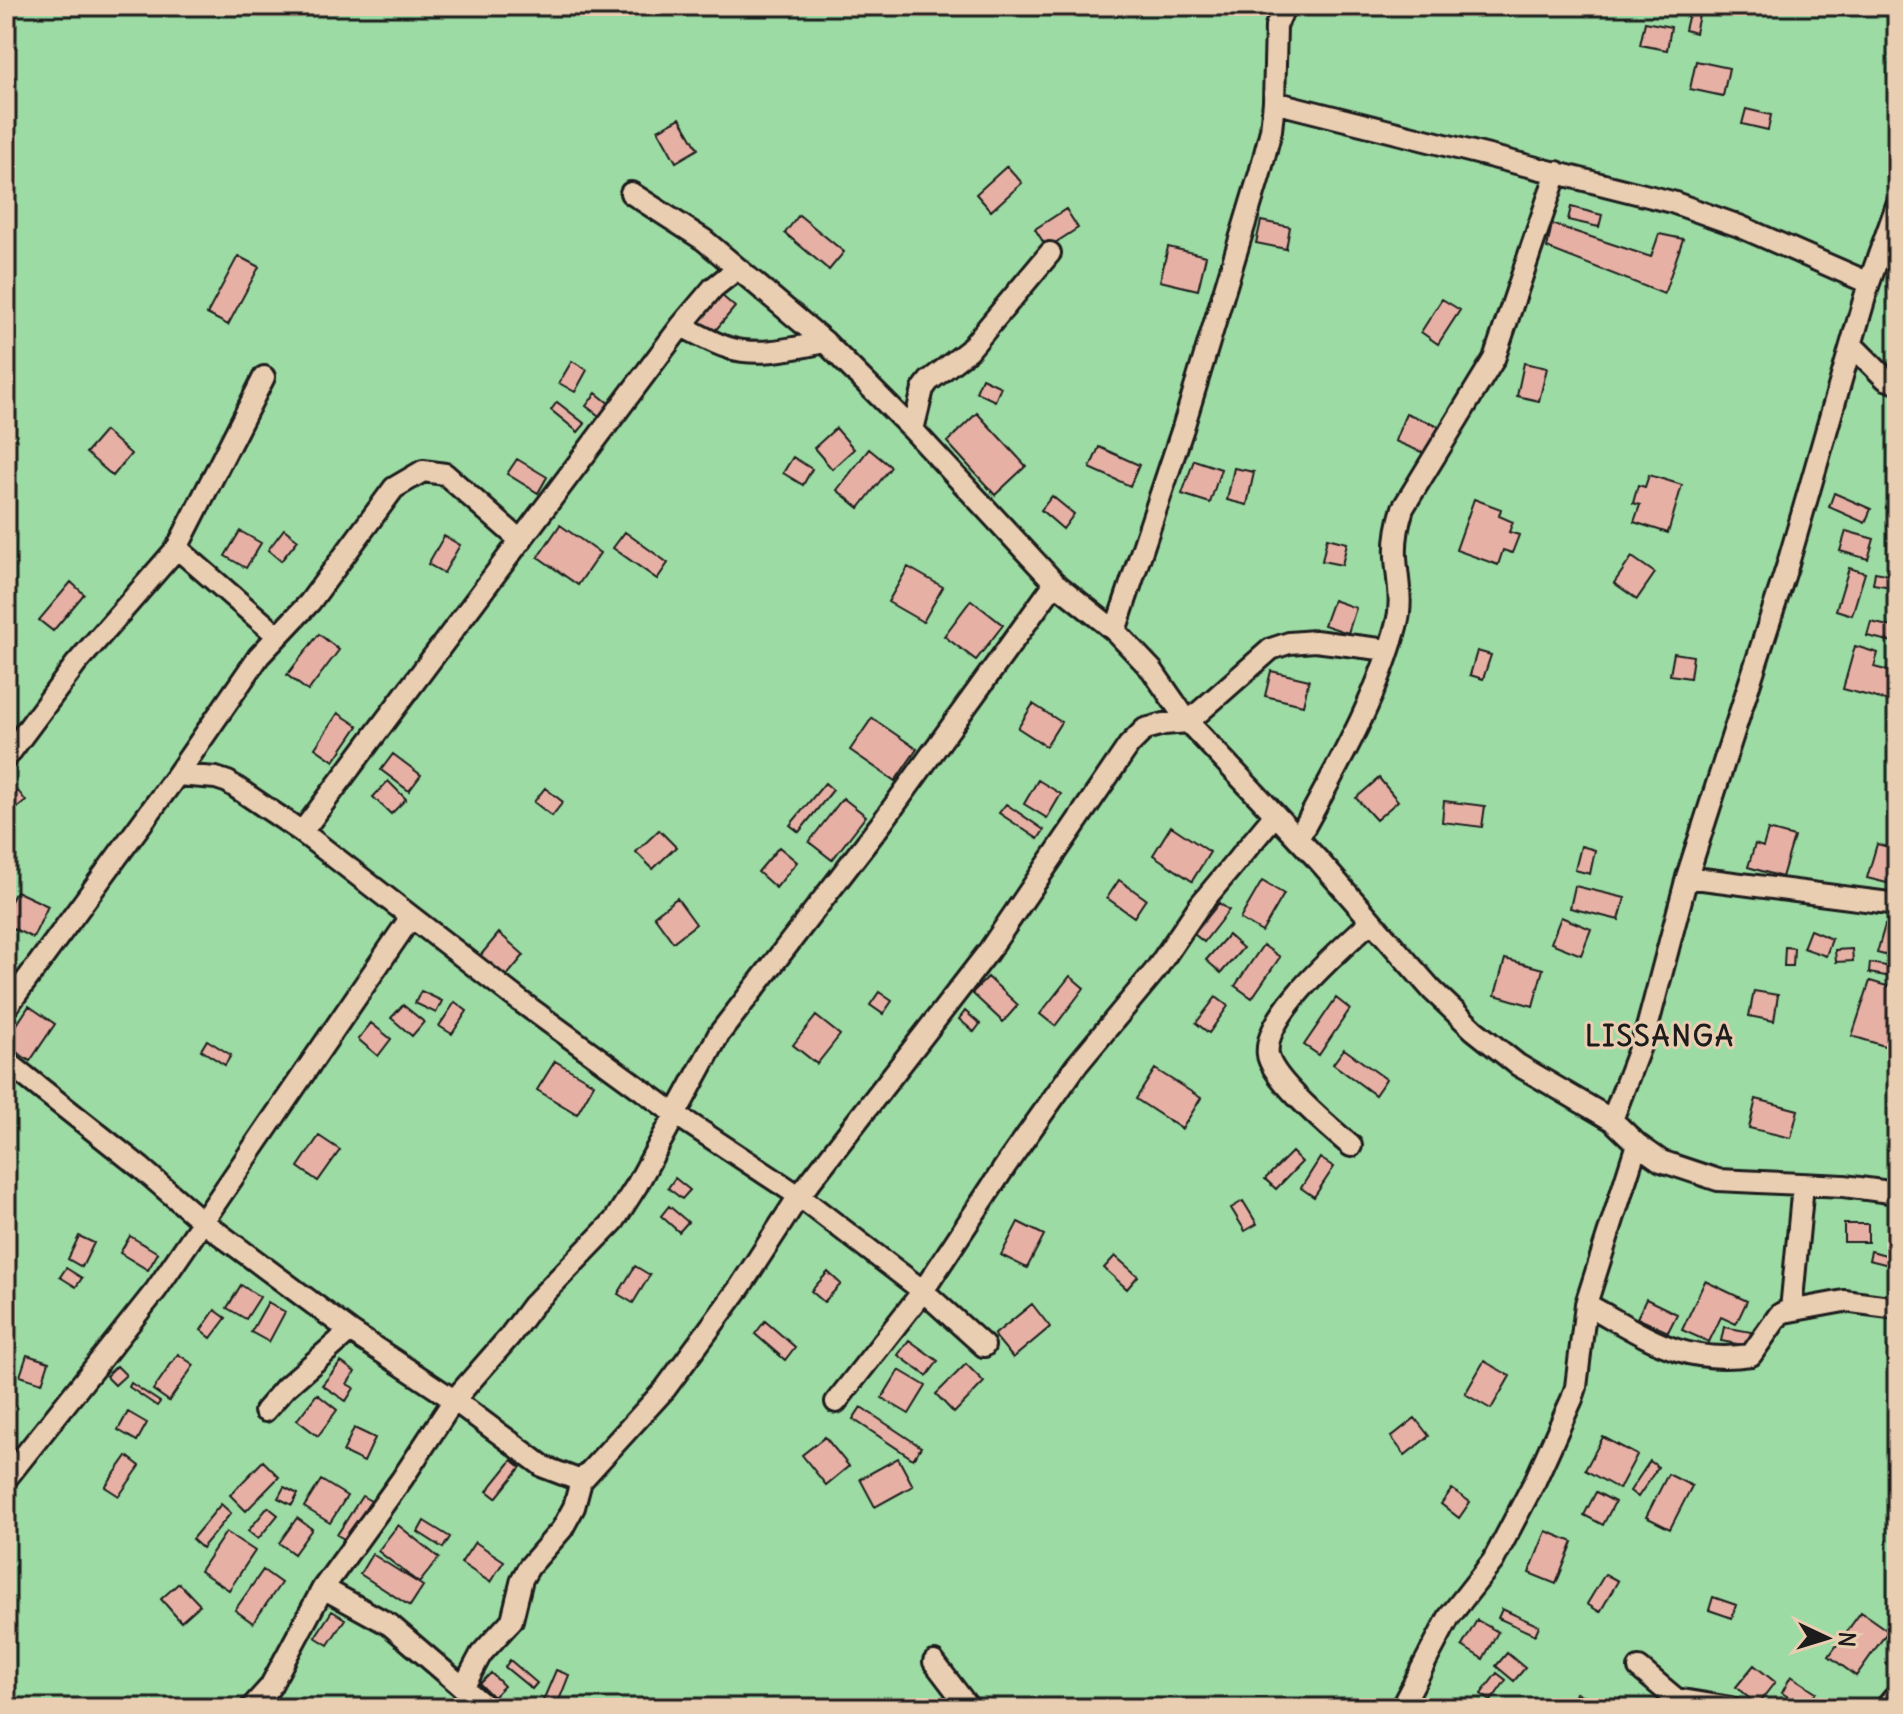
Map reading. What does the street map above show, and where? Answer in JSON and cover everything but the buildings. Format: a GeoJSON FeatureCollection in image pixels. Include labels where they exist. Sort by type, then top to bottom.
{"type":"FeatureCollection","features":[{"type":"Feature","properties":{"kind":"street"},"geometry":{"type":"LineString","coordinates":[[1115,631],[1183,428],[1271,130],[1276,26],[1285,6]]}},
{"type":"Feature","properties":{"kind":"street"},"geometry":{"type":"LineString","coordinates":[[1274,102],[1557,172],[1699,212],[1739,226],[1869,283]]}},
{"type":"Feature","properties":{"kind":"street"},"geometry":{"type":"LineString","coordinates":[[1298,839],[1365,713],[1388,650],[1401,605],[1395,554],[1403,508],[1494,359],[1557,172]]}},
{"type":"Feature","properties":{"kind":"street"},"geometry":{"type":"LineString","coordinates":[[631,193],[704,240],[825,342],[913,430],[1055,583],[1115,631],[1152,670],[1188,722],[1298,839],[1432,990],[1474,1030],[1518,1065],[1612,1120],[1661,1161],[1718,1180],[1844,1186],[1897,1193]]}},
{"type":"Feature","properties":{"kind":"street"},"geometry":{"type":"LineString","coordinates":[[1612,1120],[1650,1018],[1687,877],[1787,567],[1869,283],[1897,205]]}},
{"type":"Feature","properties":{"kind":"street"},"geometry":{"type":"LineString","coordinates":[[913,430],[923,389],[929,381],[969,350],[1050,253]]}},
{"type":"Feature","properties":{"kind":"street"},"geometry":{"type":"LineString","coordinates":[[302,832],[681,326],[713,288],[737,269]]}},
{"type":"Feature","properties":{"kind":"street"},"geometry":{"type":"LineString","coordinates":[[681,326],[729,348],[749,351],[778,351],[825,342]]}},
{"type":"Feature","properties":{"kind":"street"},"geometry":{"type":"LineString","coordinates":[[1853,346],[1886,379],[1897,383]]}},
{"type":"Feature","properties":{"kind":"street"},"geometry":{"type":"LineString","coordinates":[[6,758],[76,664],[177,548],[264,377]]}},
{"type":"Feature","properties":{"kind":"street"},"geometry":{"type":"LineString","coordinates":[[6,1008],[177,775],[259,656],[310,602],[394,488],[423,471],[445,474],[521,541]]}},
{"type":"Feature","properties":{"kind":"street"},"geometry":{"type":"LineString","coordinates":[[177,548],[278,636]]}},
{"type":"Feature","properties":{"kind":"street"},"geometry":{"type":"LineString","coordinates":[[251,1708],[270,1687],[323,1588],[402,1479],[454,1400],[532,1306],[614,1221],[637,1185],[719,1034],[881,824],[1055,583]]}},
{"type":"Feature","properties":{"kind":"street"},"geometry":{"type":"LineString","coordinates":[[463,1688],[481,1654],[512,1620],[522,1579],[562,1529],[574,1507],[581,1481],[665,1389],[740,1287],[799,1196],[988,952],[1129,745],[1145,729],[1188,722],[1271,649],[1289,643],[1315,641],[1388,650]]}},
{"type":"Feature","properties":{"kind":"street"},"geometry":{"type":"LineString","coordinates":[[177,775],[228,782],[302,832],[520,1001],[675,1114],[799,1196],[923,1291],[984,1346]]}},
{"type":"Feature","properties":{"kind":"street"},"geometry":{"type":"LineString","coordinates":[[836,1402],[923,1291],[1076,1066],[1155,971],[1199,906],[1274,816]]}},
{"type":"Feature","properties":{"kind":"street"},"geometry":{"type":"LineString","coordinates":[[1687,877],[1897,904]]}},
{"type":"Feature","properties":{"kind":"street"},"geometry":{"type":"LineString","coordinates":[[6,1479],[156,1290],[411,917]]}},
{"type":"Feature","properties":{"kind":"street"},"geometry":{"type":"LineString","coordinates":[[1351,1146],[1316,1116],[1276,1071],[1268,1056],[1269,1035],[1280,1015],[1301,990],[1371,921]]}},
{"type":"Feature","properties":{"kind":"street"},"geometry":{"type":"LineString","coordinates":[[6,1061],[141,1168],[202,1221],[350,1331],[454,1400],[544,1467],[581,1481]]}},
{"type":"Feature","properties":{"kind":"street"},"geometry":{"type":"LineString","coordinates":[[1401,1708],[1449,1617],[1493,1561],[1566,1413],[1576,1387],[1586,1304],[1637,1144]]}},
{"type":"Feature","properties":{"kind":"street"},"geometry":{"type":"LineString","coordinates":[[1791,1310],[1803,1185]]}},
{"type":"Feature","properties":{"kind":"street"},"geometry":{"type":"LineString","coordinates":[[1586,1304],[1663,1346],[1712,1358],[1751,1355],[1779,1315],[1791,1310],[1844,1301],[1897,1308]]}},
{"type":"Feature","properties":{"kind":"street"},"geometry":{"type":"LineString","coordinates":[[265,1411],[285,1388],[350,1331]]}},
{"type":"Feature","properties":{"kind":"street"},"geometry":{"type":"LineString","coordinates":[[323,1588],[390,1625],[487,1708]]}},
{"type":"Feature","properties":{"kind":"street"},"geometry":{"type":"LineString","coordinates":[[934,1662],[969,1708]]}},
{"type":"Feature","properties":{"kind":"street"},"geometry":{"type":"LineString","coordinates":[[1639,1668],[1676,1699],[1731,1708]]}},
{"type":"Feature","properties":{"kind":"street"},"geometry":{"type":"LineString","coordinates":[[1892,1708],[1897,1702]]}},
{"type":"Feature","properties":{"kind":"green space"},"geometry":{"type":"Polygon","coordinates":[[[6,6],[1897,6],[1897,1708],[6,1708],[6,6]]]}},
{"type":"Feature","properties":{"kind":"district","name":"LISSANGA"},"geometry":{"type":"Point","coordinates":[1660,1036]}}]}
